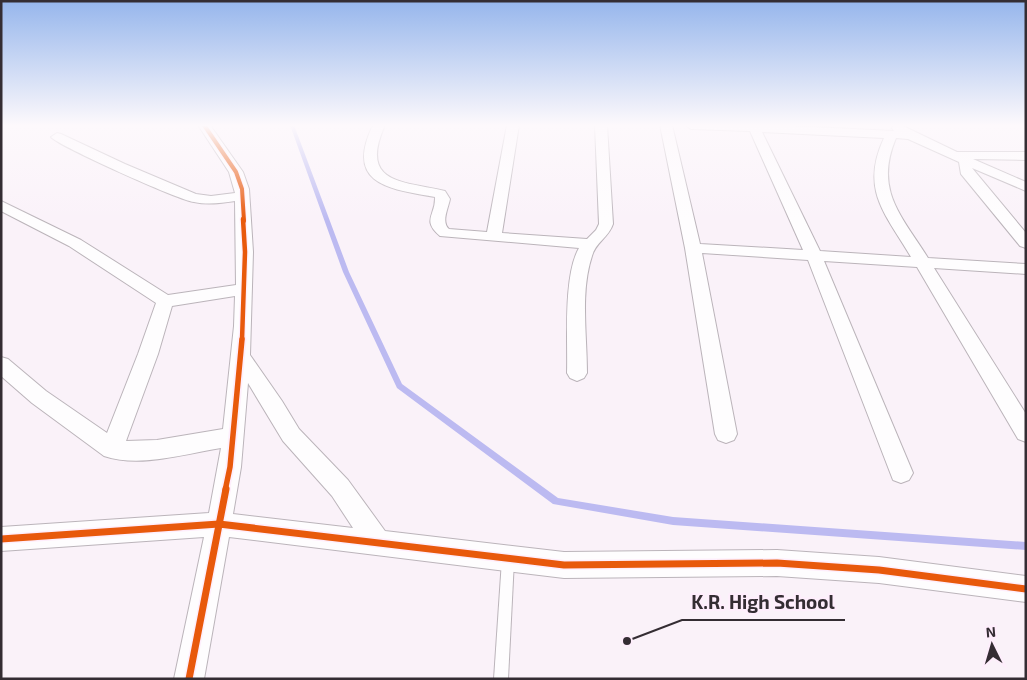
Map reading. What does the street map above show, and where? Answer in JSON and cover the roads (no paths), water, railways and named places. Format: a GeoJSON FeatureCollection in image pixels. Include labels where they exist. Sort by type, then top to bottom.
{"type":"FeatureCollection","features":[{"type":"Feature","properties":{"kind":"street"},"geometry":{"type":"LineString","coordinates":[[99,157],[193,198],[211,200],[243,196]]}},
{"type":"Feature","properties":{"kind":"street"},"geometry":{"type":"LineString","coordinates":[[189,679],[230,467],[241,357],[244,289],[243,196],[236,172],[226,157]]}},
{"type":"Feature","properties":{"kind":"street"},"geometry":{"type":"LineString","coordinates":[[371,157],[380,179],[396,186],[440,194],[443,199],[437,221],[438,227],[445,232],[589,244]]}},
{"type":"Feature","properties":{"kind":"street"},"geometry":{"type":"LineString","coordinates":[[494,237],[508,157]]}},
{"type":"Feature","properties":{"kind":"street"},"geometry":{"type":"LineString","coordinates":[[577,373],[579,276],[584,254],[589,244],[604,231],[606,224],[603,157]]}},
{"type":"Feature","properties":{"kind":"street"},"geometry":{"type":"LineString","coordinates":[[673,157],[693,248],[726,434]]}},
{"type":"Feature","properties":{"kind":"street"},"geometry":{"type":"LineString","coordinates":[[767,157],[814,256],[901,473]]}},
{"type":"Feature","properties":{"kind":"street"},"geometry":{"type":"LineString","coordinates":[[882,157],[879,178],[888,206],[1026,433]]}},
{"type":"Feature","properties":{"kind":"street"},"geometry":{"type":"LineString","coordinates":[[959,157],[977,157]]}},
{"type":"Feature","properties":{"kind":"street"},"geometry":{"type":"LineString","coordinates":[[959,157],[1026,187]]}},
{"type":"Feature","properties":{"kind":"street"},"geometry":{"type":"LineString","coordinates":[[959,157],[966,170],[1026,243]]}},
{"type":"Feature","properties":{"kind":"street"},"geometry":{"type":"LineString","coordinates":[[1,205],[74,243],[165,301],[244,289]]}},
{"type":"Feature","properties":{"kind":"street"},"geometry":{"type":"LineString","coordinates":[[693,248],[1026,269]]}},
{"type":"Feature","properties":{"kind":"street"},"geometry":{"type":"LineString","coordinates":[[112,449],[148,354],[165,301]]}},
{"type":"Feature","properties":{"kind":"street"},"geometry":{"type":"LineString","coordinates":[[241,357],[291,434],[340,488],[378,544]]}},
{"type":"Feature","properties":{"kind":"street"},"geometry":{"type":"LineString","coordinates":[[1,364],[39,397],[112,449],[127,451],[143,450],[233,437]]}},
{"type":"Feature","properties":{"kind":"street"},"geometry":{"type":"LineString","coordinates":[[1,539],[219,524],[564,566],[777,563],[879,570],[1026,589]]}},
{"type":"Feature","properties":{"kind":"lane"},"geometry":{"type":"LineString","coordinates":[[501,679],[508,560]]}},
{"type":"Feature","properties":{"kind":"waterway"},"geometry":{"type":"LineString","coordinates":[[304,157],[346,272],[399,386],[556,501],[673,521],[1026,546]]}},
{"type":"Feature","properties":{"kind":"place","name":"K.R. High School"},"geometry":{"type":"Point","coordinates":[627,641]}}]}
